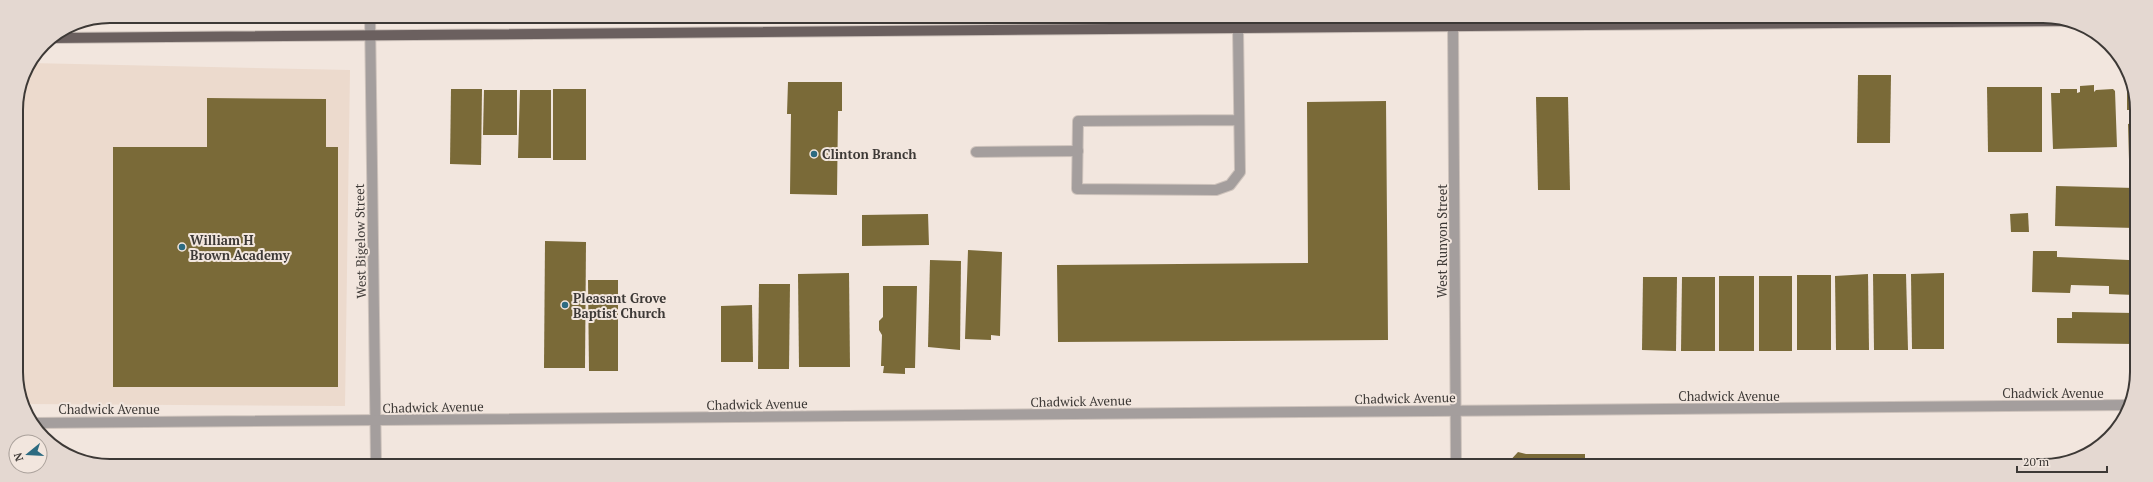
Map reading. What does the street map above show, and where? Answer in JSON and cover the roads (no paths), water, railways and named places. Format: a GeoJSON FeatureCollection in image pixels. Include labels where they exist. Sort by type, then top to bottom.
{"type":"FeatureCollection","features":[{"type":"Feature","properties":{"kind":"main road"},"geometry":{"type":"LineString","coordinates":[[62,38],[1238,29],[1422,23]]}},
{"type":"Feature","properties":{"kind":"street","name":"West Bigelow Street"},"geometry":{"type":"LineString","coordinates":[[370,23],[376,459]]}},
{"type":"Feature","properties":{"kind":"street","name":"West Runyon Street"},"geometry":{"type":"LineString","coordinates":[[1453,23],[1456,459]]}},
{"type":"Feature","properties":{"kind":"street"},"geometry":{"type":"LineString","coordinates":[[1238,29],[1240,172],[1230,185],[1216,190],[1078,189],[1078,121],[1239,120]]}},
{"type":"Feature","properties":{"kind":"street"},"geometry":{"type":"LineString","coordinates":[[976,152],[1078,151]]}},
{"type":"Feature","properties":{"kind":"street","name":"Chadwick Avenue"},"geometry":{"type":"LineString","coordinates":[[40,423],[2123,405]]}},
{"type":"Feature","properties":{"kind":"place","name":"Clinton Branch"},"geometry":{"type":"Point","coordinates":[814,154]}},
{"type":"Feature","properties":{"kind":"place","name":"William H Brown Academy"},"geometry":{"type":"Point","coordinates":[182,247]}},
{"type":"Feature","properties":{"kind":"place","name":"Pleasant Grove Baptist Church"},"geometry":{"type":"Point","coordinates":[565,305]}}]}
